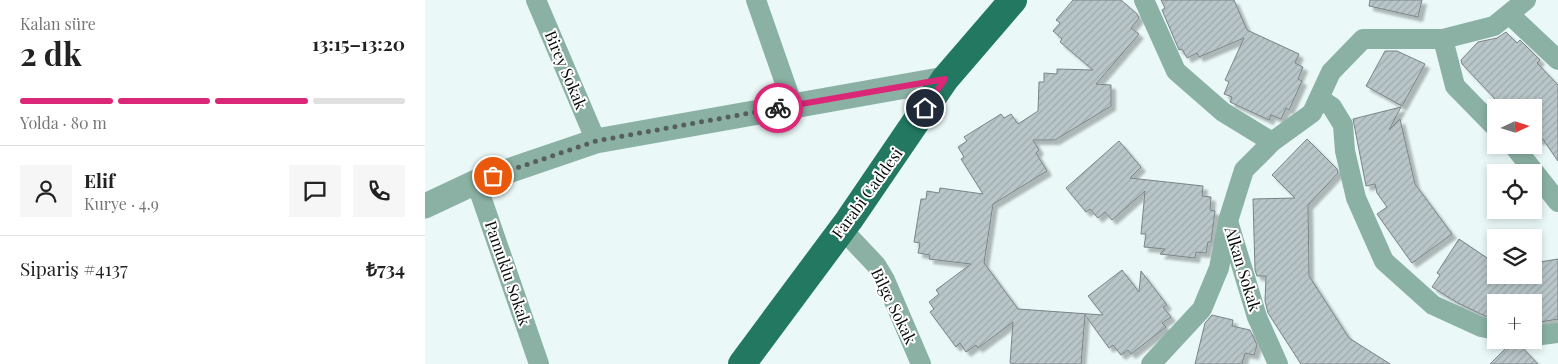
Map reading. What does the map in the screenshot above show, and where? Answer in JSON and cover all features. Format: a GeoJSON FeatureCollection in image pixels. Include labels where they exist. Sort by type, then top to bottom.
{"type":"FeatureCollection","features":[{"type":"Feature","properties":{"kind":"main road","name":"Farabi Caddesi"},"geometry":{"type":"LineString","coordinates":[[742,364],[897,153],[945,79],[1013,0]]}},
{"type":"Feature","properties":{"kind":"street","name":"Birey Sokak"},"geometry":{"type":"LineString","coordinates":[[536,0],[596,141]]}},
{"type":"Feature","properties":{"kind":"street"},"geometry":{"type":"LineString","coordinates":[[756,0],[793,106]]}},
{"type":"Feature","properties":{"kind":"street"},"geometry":{"type":"LineString","coordinates":[[1144,0],[1176,71],[1223,112],[1272,142]]}},
{"type":"Feature","properties":{"kind":"street","name":"Alkan Sokak"},"geometry":{"type":"LineString","coordinates":[[1278,364],[1257,317],[1228,221],[1244,170],[1272,142],[1312,112],[1331,72],[1363,39],[1443,39],[1494,26],[1525,0]]}},
{"type":"Feature","properties":{"kind":"street"},"geometry":{"type":"LineString","coordinates":[[1509,14],[1558,60]]}},
{"type":"Feature","properties":{"kind":"street"},"geometry":{"type":"LineString","coordinates":[[1443,39],[1455,86],[1487,119]]}},
{"type":"Feature","properties":{"kind":"street"},"geometry":{"type":"LineString","coordinates":[[425,206],[476,182],[596,141],[945,79]]}},
{"type":"Feature","properties":{"kind":"street"},"geometry":{"type":"LineString","coordinates":[[1319,98],[1332,107],[1343,125],[1345,150],[1356,198],[1384,261],[1433,305],[1487,328]]}},
{"type":"Feature","properties":{"kind":"street"},"geometry":{"type":"LineString","coordinates":[[1520,154],[1558,202]]}},
{"type":"Feature","properties":{"kind":"street","name":"Pamuklu Sokak"},"geometry":{"type":"LineString","coordinates":[[476,182],[539,364]]}},
{"type":"Feature","properties":{"kind":"street"},"geometry":{"type":"LineString","coordinates":[[1161,359],[1202,309],[1219,268],[1228,221]]}},
{"type":"Feature","properties":{"kind":"street","name":"Bilge Sokak"},"geometry":{"type":"LineString","coordinates":[[842,229],[881,272],[921,364]]}},
{"type":"Feature","properties":{"kind":"street"},"geometry":{"type":"LineString","coordinates":[[1542,335],[1558,332]]}},
{"type":"Feature","properties":{"kind":"building"},"geometry":{"type":"Polygon","coordinates":[[[1073,0],[1121,0],[1137,14],[1139,18],[1131,28],[1139,34],[1096,84],[1111,85],[1111,106],[1055,140],[1033,140],[1039,150],[1036,153],[1047,171],[993,204],[984,263],[1018,309],[1103,315],[1088,296],[1122,270],[1139,292],[1141,271],[1167,305],[1163,307],[1171,317],[1162,323],[1166,327],[1131,354],[1128,350],[1121,355],[1113,345],[1109,348],[1085,315],[1081,364],[1015,364],[1010,363],[1013,322],[978,348],[976,345],[966,352],[960,343],[956,347],[930,312],[934,309],[929,302],[939,294],[936,290],[971,264],[929,259],[930,255],[918,253],[920,243],[914,242],[921,199],[926,199],[927,191],[939,193],[940,188],[983,194],[961,159],[964,157],[958,147],[967,141],[964,137],[1001,114],[1004,118],[1011,114],[1018,124],[1038,111],[1039,82],[1044,82],[1044,73],[1057,74],[1057,69],[1093,70],[1060,42],[1062,39],[1053,31],[1060,23],[1056,20],[1073,0]]]}},
{"type":"Feature","properties":{"kind":"building"},"geometry":{"type":"Polygon","coordinates":[[[1161,0],[1234,0],[1247,30],[1299,54],[1295,63],[1303,67],[1298,79],[1302,81],[1289,110],[1286,108],[1281,119],[1271,115],[1269,120],[1230,102],[1232,97],[1224,94],[1229,82],[1225,80],[1244,38],[1199,57],[1197,53],[1187,58],[1182,49],[1179,50],[1162,10],[1165,8],[1161,0]]]}},
{"type":"Feature","properties":{"kind":"building"},"geometry":{"type":"Polygon","coordinates":[[[1370,0],[1422,0],[1418,17],[1369,6],[1370,0]]]}},
{"type":"Feature","properties":{"kind":"building"},"geometry":{"type":"Polygon","coordinates":[[[1506,32],[1517,43],[1520,40],[1540,60],[1537,63],[1558,85],[1558,161],[1543,139],[1543,99],[1495,99],[1462,64],[1461,60],[1478,42],[1497,38],[1506,32]]]}},
{"type":"Feature","properties":{"kind":"building"},"geometry":{"type":"Polygon","coordinates":[[[1385,51],[1397,51],[1425,64],[1402,106],[1366,86],[1385,51]]]}},
{"type":"Feature","properties":{"kind":"building"},"geometry":{"type":"Polygon","coordinates":[[[1401,107],[1389,130],[1400,119],[1415,184],[1452,234],[1412,263],[1377,214],[1387,207],[1377,193],[1375,184],[1366,186],[1353,119],[1401,107]]]}},
{"type":"Feature","properties":{"kind":"building"},"geometry":{"type":"Polygon","coordinates":[[[1307,139],[1337,169],[1338,173],[1308,205],[1309,276],[1349,338],[1390,364],[1301,364],[1268,313],[1265,301],[1266,276],[1257,276],[1255,270],[1253,199],[1295,198],[1272,175],[1307,139]]]}},
{"type":"Feature","properties":{"kind":"building"},"geometry":{"type":"Polygon","coordinates":[[[1119,141],[1141,167],[1130,178],[1203,186],[1202,196],[1211,197],[1210,210],[1215,211],[1211,242],[1208,242],[1206,253],[1196,252],[1195,258],[1160,254],[1165,249],[1144,247],[1146,234],[1141,234],[1145,191],[1112,220],[1105,212],[1098,218],[1090,209],[1086,212],[1066,188],[1119,141]]]}},
{"type":"Feature","properties":{"kind":"building"},"geometry":{"type":"Polygon","coordinates":[[[1459,239],[1487,258],[1487,284],[1542,284],[1542,262],[1558,259],[1558,319],[1542,322],[1542,294],[1487,294],[1487,316],[1485,316],[1458,303],[1432,287],[1440,275],[1437,273],[1459,239]]]}},
{"type":"Feature","properties":{"kind":"building"},"geometry":{"type":"Polygon","coordinates":[[[1212,315],[1233,320],[1232,326],[1250,330],[1257,345],[1254,355],[1245,353],[1242,364],[1195,364],[1205,323],[1212,315]]]}},
{"type":"Feature","properties":{"kind":"building"},"geometry":{"type":"Polygon","coordinates":[[[1505,349],[1524,349],[1538,364],[1490,364],[1505,349]]]}},
{"type":"Feature","properties":{"kind":"way so far"},"geometry":{"type":"LineString","coordinates":[[493,176],[596,141],[778,108]]}},
{"type":"Feature","properties":{"kind":"route"},"geometry":{"type":"LineString","coordinates":[[778,108],[945,79],[925,108]]}}]}
